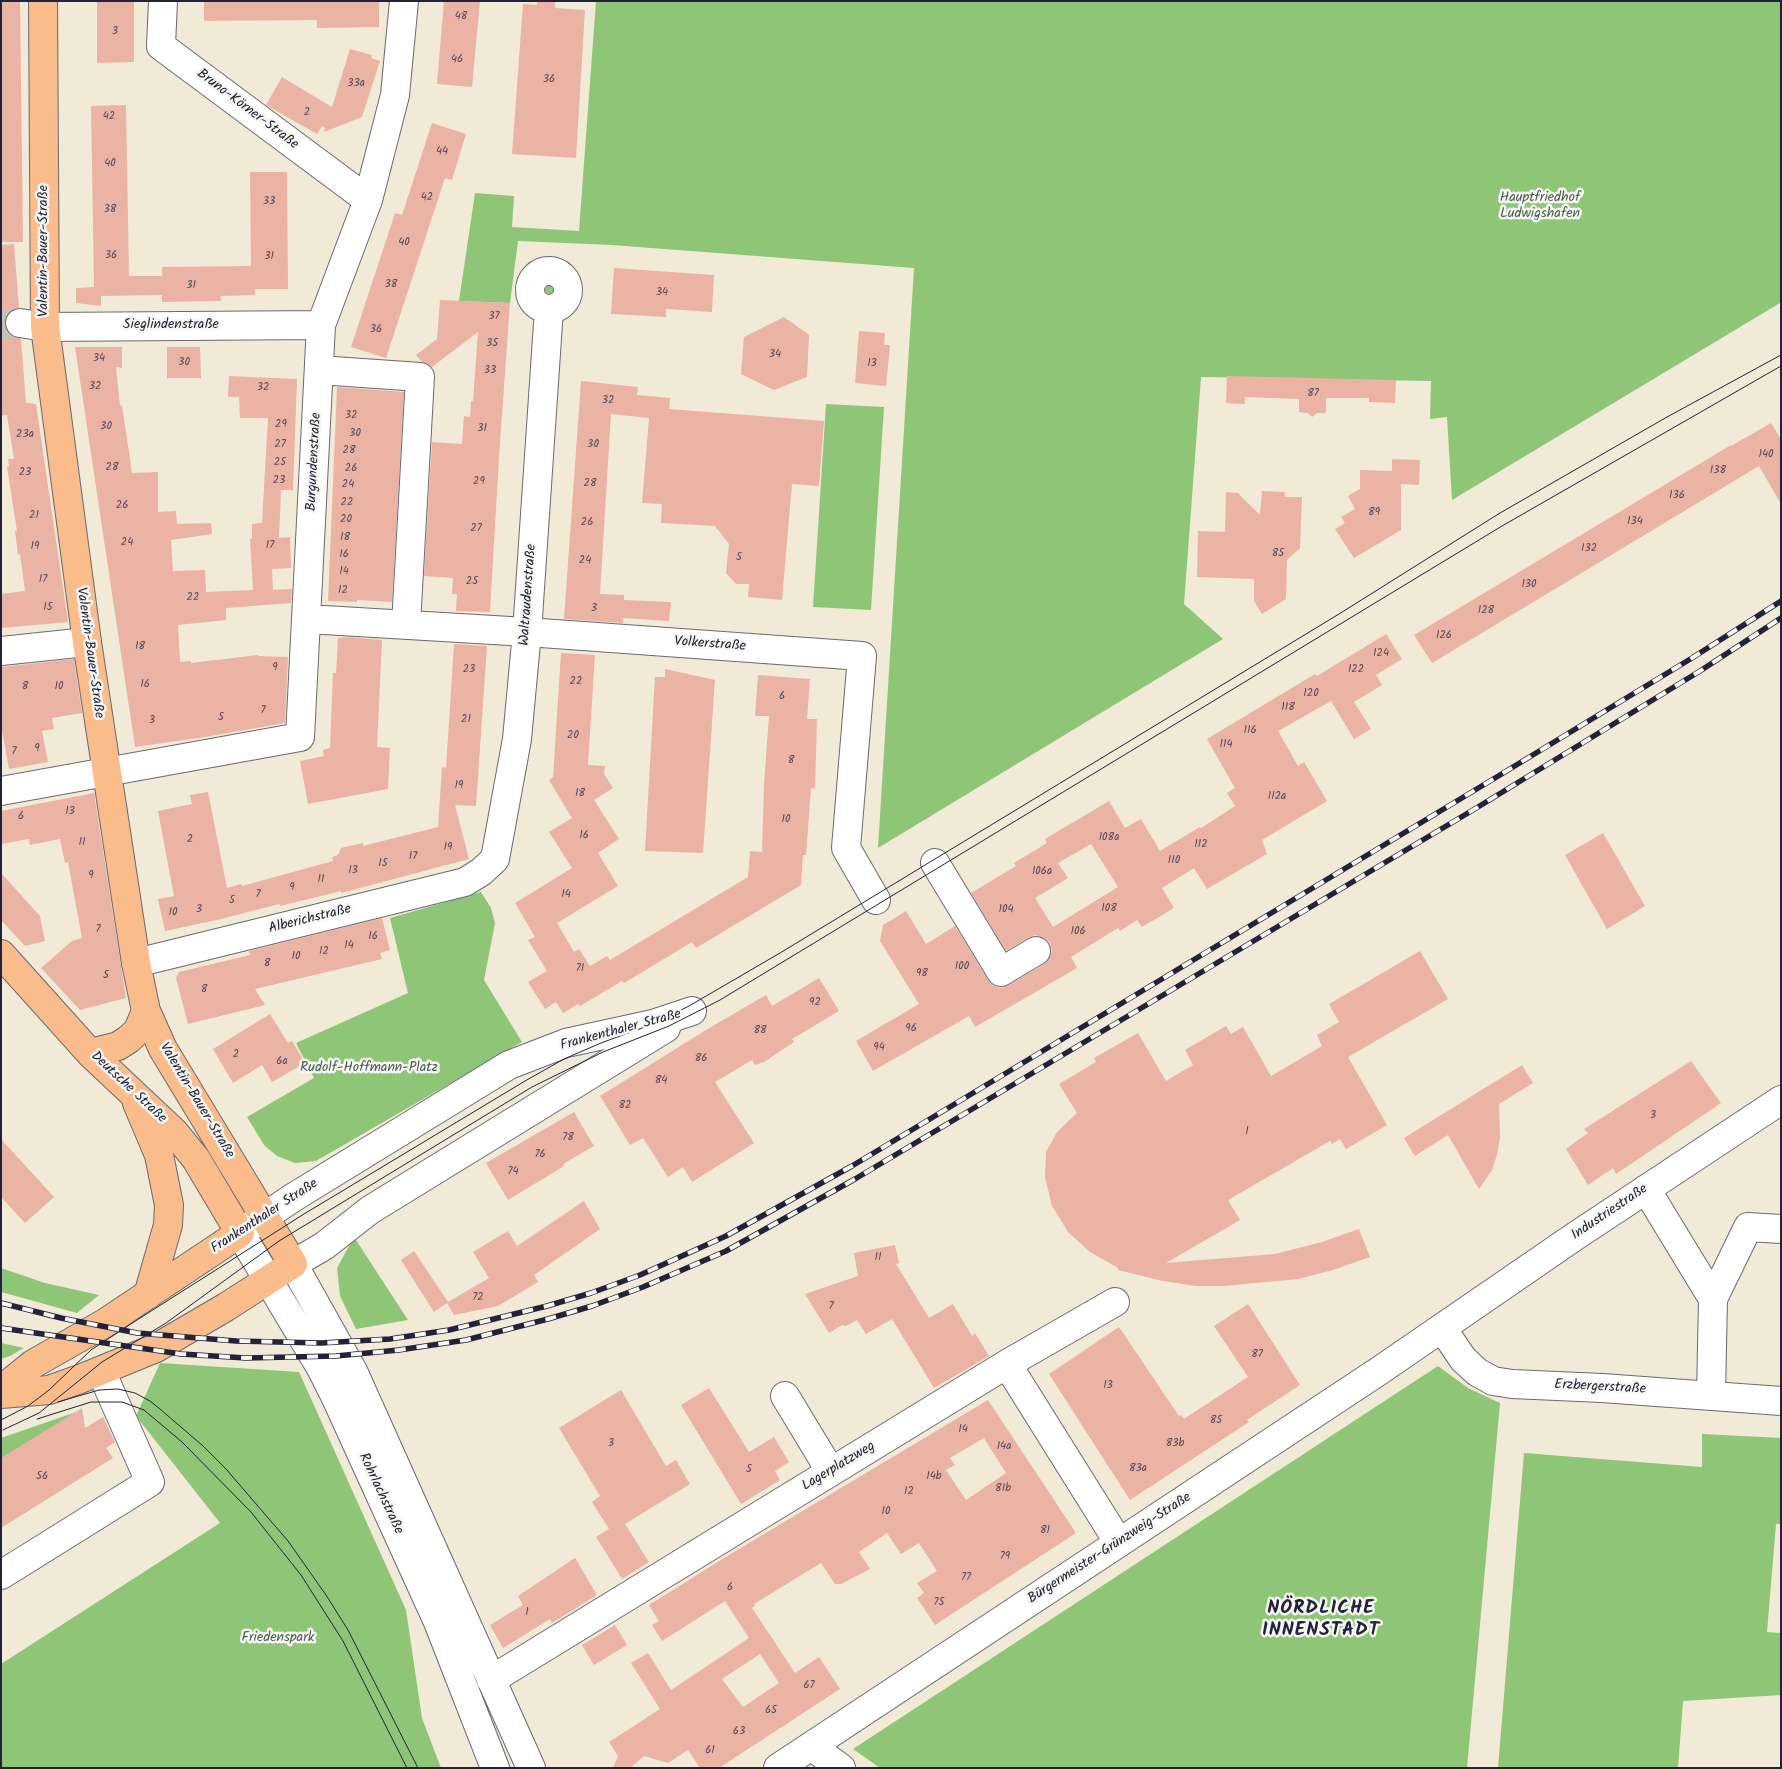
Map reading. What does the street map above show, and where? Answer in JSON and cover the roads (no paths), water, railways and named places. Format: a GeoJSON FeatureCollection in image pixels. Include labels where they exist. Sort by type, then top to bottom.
{"type":"FeatureCollection","features":[{"type":"Feature","properties":{"kind":"main road","name":"Valentin-Bauer-Straße"},"geometry":{"type":"LineString","coordinates":[[42,1],[33,325],[87,642],[136,963],[146,1011],[163,1049],[293,1264]]}},
{"type":"Feature","properties":{"kind":"main road","name":"Deutsche Straße"},"geometry":{"type":"LineString","coordinates":[[1,954],[84,1059],[132,1093],[175,1133],[196,1159],[240,1233]]}},
{"type":"Feature","properties":{"kind":"main road"},"geometry":{"type":"LineString","coordinates":[[84,1059],[118,1046],[130,1039],[138,1030],[146,1011]]}},
{"type":"Feature","properties":{"kind":"main road"},"geometry":{"type":"LineString","coordinates":[[132,1093],[159,1155],[169,1205],[168,1225],[148,1295]]}},
{"type":"Feature","properties":{"kind":"main road","name":"Frankenthaler Straße"},"geometry":{"type":"LineString","coordinates":[[1,1390],[33,1364],[105,1323],[240,1233]]}},
{"type":"Feature","properties":{"kind":"main road","name":"Frankenthaler Straße"},"geometry":{"type":"LineString","coordinates":[[1,1394],[48,1390],[156,1348],[293,1264]]}},
{"type":"Feature","properties":{"kind":"street","name":"Bruno-Körner-Straße"},"geometry":{"type":"LineString","coordinates":[[163,1],[161,46],[368,200]]}},
{"type":"Feature","properties":{"kind":"street","name":"Burgundenstraße"},"geometry":{"type":"LineString","coordinates":[[106,772],[300,737],[322,325],[368,200],[395,95],[404,1]]}},
{"type":"Feature","properties":{"kind":"street","name":"Waltraudenstraße"},"geometry":{"type":"LineString","coordinates":[[481,872],[495,859],[518,739],[527,632],[548,309]]}},
{"type":"Feature","properties":{"kind":"street","name":"Sieglindenstraße"},"geometry":{"type":"LineString","coordinates":[[33,325],[322,325]]}},
{"type":"Feature","properties":{"kind":"street"},"geometry":{"type":"LineString","coordinates":[[319,370],[420,377],[406,624]]}},
{"type":"Feature","properties":{"kind":"street","name":"Volkerstraße"},"geometry":{"type":"LineString","coordinates":[[307,619],[527,632],[862,656],[846,848],[876,900]]}},
{"type":"Feature","properties":{"kind":"street"},"geometry":{"type":"LineString","coordinates":[[1,651],[87,642]]}},
{"type":"Feature","properties":{"kind":"street"},"geometry":{"type":"LineString","coordinates":[[1,791],[106,772]]}},
{"type":"Feature","properties":{"kind":"street"},"geometry":{"type":"LineString","coordinates":[[935,864],[1001,972],[1036,951]]}},
{"type":"Feature","properties":{"kind":"street","name":"Alberichstraße"},"geometry":{"type":"LineString","coordinates":[[136,963],[465,882],[481,872]]}},
{"type":"Feature","properties":{"kind":"street","name":"Frankenthaler Straße"},"geometry":{"type":"LineString","coordinates":[[240,1233],[264,1216],[509,1065],[566,1044],[653,1024],[692,1012],[370,1210],[324,1246],[293,1264]]}},
{"type":"Feature","properties":{"kind":"street","name":"Industriestraße"},"geometry":{"type":"LineString","coordinates":[[1442,1328],[1574,1237],[1781,1100]]}},
{"type":"Feature","properties":{"kind":"street"},"geometry":{"type":"LineString","coordinates":[[1646,1189],[1713,1299]]}},
{"type":"Feature","properties":{"kind":"street"},"geometry":{"type":"LineString","coordinates":[[1711,1395],[1713,1299],[1748,1227],[1781,1229]]}},
{"type":"Feature","properties":{"kind":"street","name":"Rohrlachstraße"},"geometry":{"type":"LineString","coordinates":[[240,1233],[321,1368],[336,1398],[434,1613],[496,1768]]}},
{"type":"Feature","properties":{"kind":"street","name":"Rohrlachstraße"},"geometry":{"type":"LineString","coordinates":[[293,1264],[353,1370],[531,1768]]}},
{"type":"Feature","properties":{"kind":"street","name":"Lagerplatzweg"},"geometry":{"type":"LineString","coordinates":[[491,1680],[1007,1364],[1115,1302]]}},
{"type":"Feature","properties":{"kind":"street","name":"Erzbergerstraße"},"geometry":{"type":"LineString","coordinates":[[1442,1328],[1463,1359],[1477,1372],[1493,1381],[1512,1384],[1602,1388],[1781,1401]]}},
{"type":"Feature","properties":{"kind":"street","name":"Bürgermeister-Grünzweig-Straße"},"geometry":{"type":"LineString","coordinates":[[778,1768],[1442,1328]]}},
{"type":"Feature","properties":{"kind":"street"},"geometry":{"type":"LineString","coordinates":[[1007,1364],[1119,1543]]}},
{"type":"Feature","properties":{"kind":"street"},"geometry":{"type":"LineString","coordinates":[[1,1575],[150,1482],[101,1370]]}},
{"type":"Feature","properties":{"kind":"street"},"geometry":{"type":"LineString","coordinates":[[785,1396],[831,1472]]}},
{"type":"Feature","properties":{"kind":"street"},"geometry":{"type":"LineString","coordinates":[[811,1746],[841,1768]]}},
{"type":"Feature","properties":{"kind":"tunnel"},"geometry":{"type":"LineString","coordinates":[[1,325],[20,323]]}},
{"type":"Feature","properties":{"kind":"tram line"},"geometry":{"type":"LineString","coordinates":[[1,1420],[28,1406],[49,1390],[91,1350],[137,1320],[304,1214],[525,1081],[564,1059],[653,1024],[689,1006],[780,953],[1339,614],[1500,513],[1667,417],[1781,355]]}},
{"type":"Feature","properties":{"kind":"tram line"},"geometry":{"type":"LineString","coordinates":[[3,1430],[39,1413],[102,1362],[166,1323],[279,1241],[532,1087],[603,1052],[669,1026],[720,1000],[1502,526],[1781,366]]}},
{"type":"Feature","properties":{"kind":"tram line"},"geometry":{"type":"LineString","coordinates":[[58,1402],[99,1390],[118,1389],[135,1393],[160,1409],[203,1446],[226,1469],[288,1541],[326,1595],[348,1630],[418,1768]]}},
{"type":"Feature","properties":{"kind":"tram line"},"geometry":{"type":"LineString","coordinates":[[37,1419],[91,1402],[122,1402],[144,1410],[182,1442],[251,1512],[301,1575],[343,1641],[407,1768]]}},
{"type":"Feature","properties":{"kind":"railway"},"geometry":{"type":"LineString","coordinates":[[1,1303],[61,1318],[137,1333],[236,1341],[321,1343],[390,1339],[449,1330],[547,1306],[591,1293],[640,1275],[726,1236],[852,1166],[1495,778],[1692,658],[1781,601]]}},
{"type":"Feature","properties":{"kind":"railway"},"geometry":{"type":"LineString","coordinates":[[1,1328],[181,1354],[246,1358],[336,1356],[399,1350],[466,1340],[592,1306],[643,1287],[726,1251],[855,1179],[1478,807],[1700,671],[1781,618]]}},
{"type":"Feature","properties":{"kind":"district","name":"NÖRDLICHE INNENSTADT"},"geometry":{"type":"Point","coordinates":[1321,1621]}},
{"type":"Feature","properties":{"kind":"park label","name":"Hauptfriedhof Ludwigshafen"},"geometry":{"type":"Point","coordinates":[1540,207]}},
{"type":"Feature","properties":{"kind":"park label","name":"Rudolf-Hoffmann-Platz"},"geometry":{"type":"Point","coordinates":[369,1069]}},
{"type":"Feature","properties":{"kind":"park label","name":"Friedenspark"},"geometry":{"type":"Point","coordinates":[278,1639]}}]}
